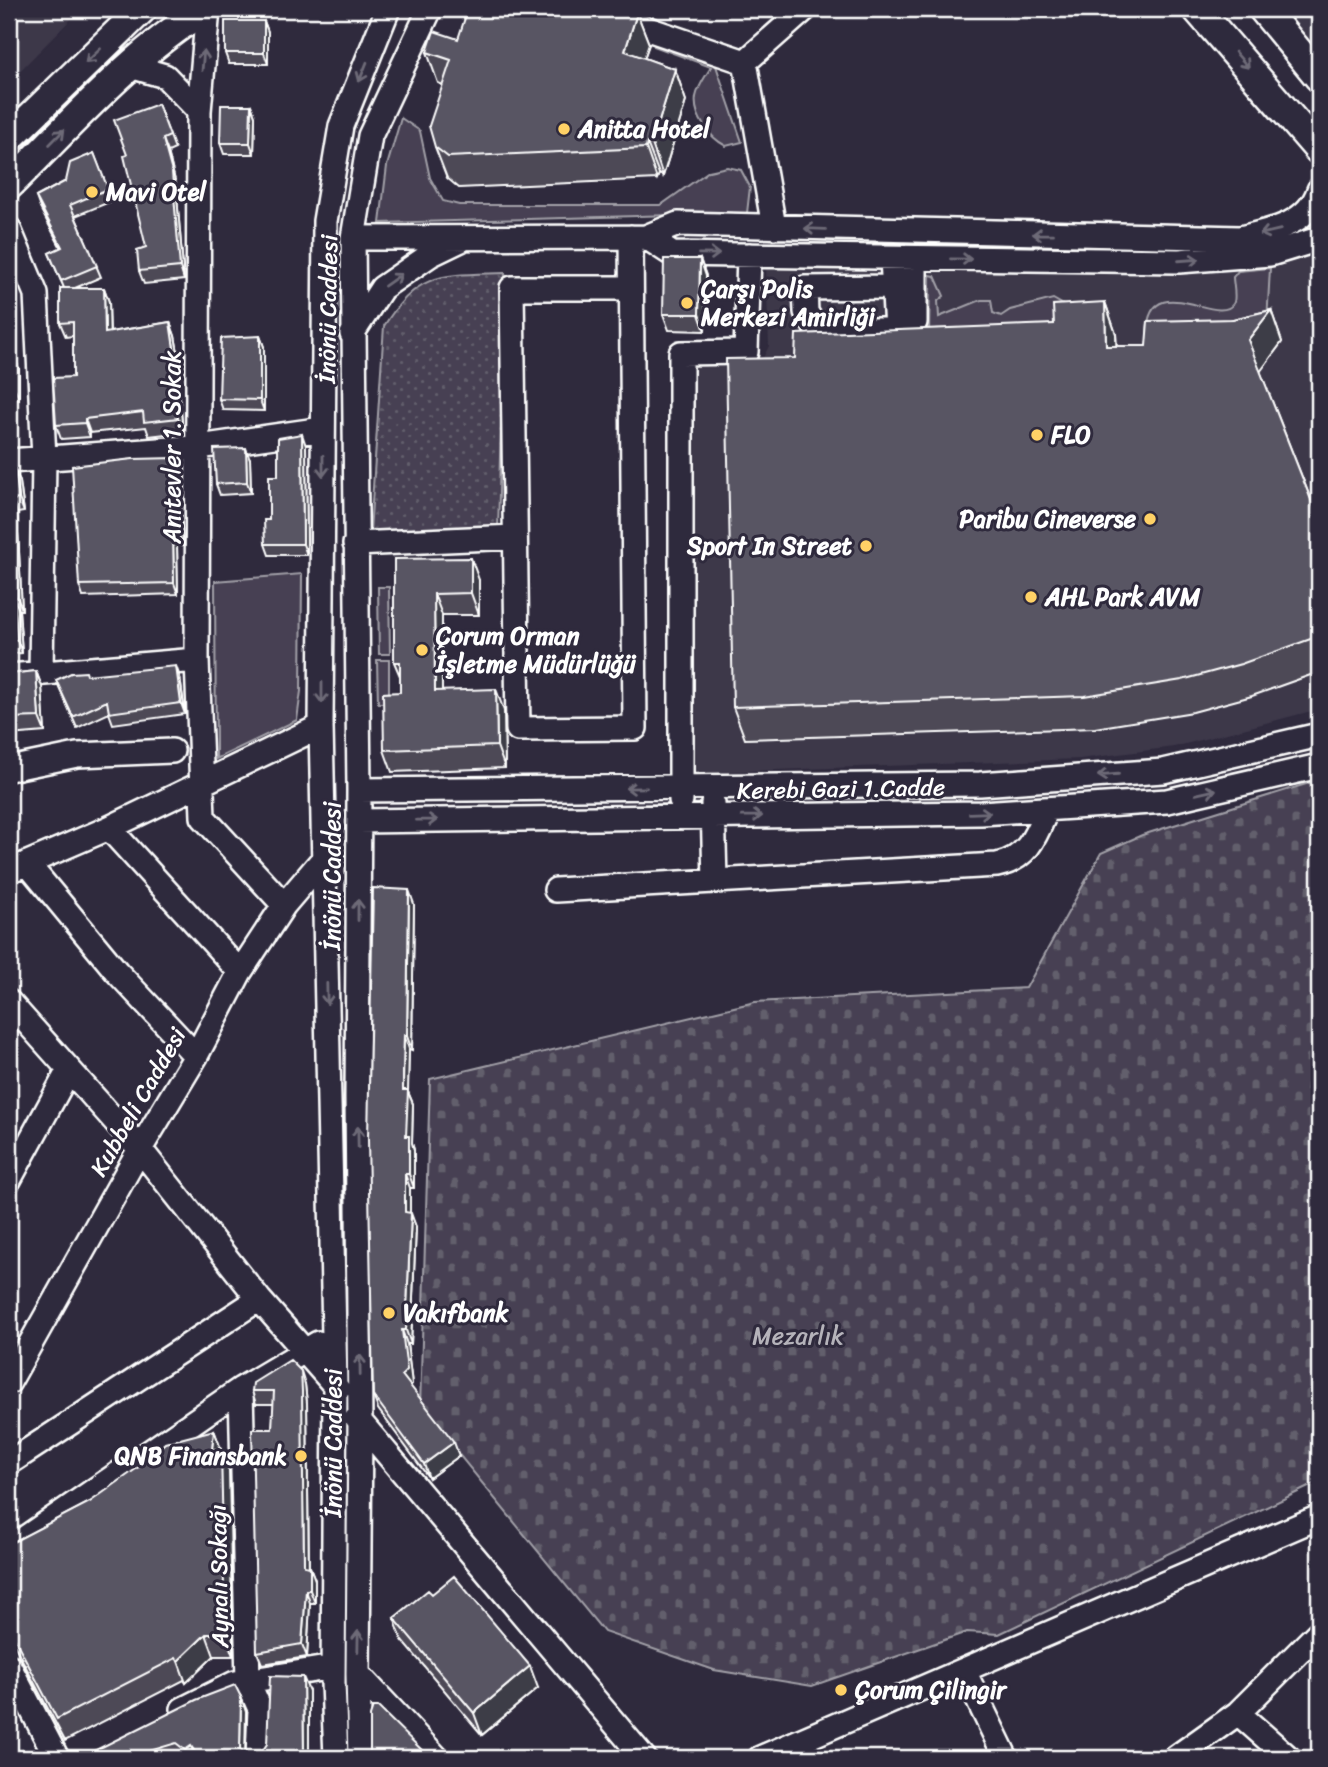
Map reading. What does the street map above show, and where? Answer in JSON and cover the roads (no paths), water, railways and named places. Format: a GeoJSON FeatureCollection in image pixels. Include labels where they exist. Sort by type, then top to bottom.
{"type":"FeatureCollection","features":[{"type":"Feature","properties":{"kind":"main road"},"geometry":{"type":"LineString","coordinates":[[9,138],[142,9]]}},
{"type":"Feature","properties":{"kind":"main road"},"geometry":{"type":"LineString","coordinates":[[9,185],[130,66],[180,24],[206,9]]}},
{"type":"Feature","properties":{"kind":"main road"},"geometry":{"type":"LineString","coordinates":[[1197,9],[1319,150]]}},
{"type":"Feature","properties":{"kind":"main road"},"geometry":{"type":"LineString","coordinates":[[1267,11],[1319,77]]}},
{"type":"Feature","properties":{"kind":"street","name":"Anıtevler 1. Sokak"},"geometry":{"type":"LineString","coordinates":[[206,9],[199,111],[197,660],[203,817],[284,905]]}},
{"type":"Feature","properties":{"kind":"street","name":"İnönü Caddesi"},"geometry":{"type":"LineString","coordinates":[[336,1758],[333,1667],[335,1384],[321,726],[325,221],[341,126],[388,9]]}},
{"type":"Feature","properties":{"kind":"street","name":"İnönü Caddesi"},"geometry":{"type":"LineString","coordinates":[[360,1758],[359,790],[352,238],[370,136],[430,9]]}},
{"type":"Feature","properties":{"kind":"street"},"geometry":{"type":"LineString","coordinates":[[589,9],[745,62]]}},
{"type":"Feature","properties":{"kind":"street"},"geometry":{"type":"LineString","coordinates":[[745,62],[805,9]]}},
{"type":"Feature","properties":{"kind":"street"},"geometry":{"type":"LineString","coordinates":[[745,62],[774,227]]}},
{"type":"Feature","properties":{"kind":"street"},"geometry":{"type":"LineString","coordinates":[[130,66],[165,76],[199,111]]}},
{"type":"Feature","properties":{"kind":"street"},"geometry":{"type":"LineString","coordinates":[[352,238],[638,237],[678,224],[1240,238],[1283,228],[1315,204],[1319,190]]}},
{"type":"Feature","properties":{"kind":"street"},"geometry":{"type":"LineString","coordinates":[[9,229],[36,294],[44,458],[41,673]]}},
{"type":"Feature","properties":{"kind":"street"},"geometry":{"type":"LineString","coordinates":[[352,334],[382,288],[430,255],[468,237]]}},
{"type":"Feature","properties":{"kind":"street"},"geometry":{"type":"LineString","coordinates":[[638,237],[672,254],[1179,261],[1270,254],[1319,239]]}},
{"type":"Feature","properties":{"kind":"street"},"geometry":{"type":"LineString","coordinates":[[631,288],[512,288],[518,729],[635,728],[631,288],[638,237]]}},
{"type":"Feature","properties":{"kind":"street"},"geometry":{"type":"LineString","coordinates":[[680,817],[681,353],[746,352],[748,255]]}},
{"type":"Feature","properties":{"kind":"street"},"geometry":{"type":"LineString","coordinates":[[892,258],[893,287]]}},
{"type":"Feature","properties":{"kind":"street"},"geometry":{"type":"LineString","coordinates":[[915,258],[915,322]]}},
{"type":"Feature","properties":{"kind":"street"},"geometry":{"type":"LineString","coordinates":[[9,461],[199,447],[323,429]]}},
{"type":"Feature","properties":{"kind":"street"},"geometry":{"type":"LineString","coordinates":[[355,544],[515,537]]}},
{"type":"Feature","properties":{"kind":"street"},"geometry":{"type":"LineString","coordinates":[[9,676],[197,660]]}},
{"type":"Feature","properties":{"kind":"street"},"geometry":{"type":"LineString","coordinates":[[196,1056],[18,867],[109,828],[321,726]]}},
{"type":"Feature","properties":{"kind":"street","name":"Kerebi Gazi 1.Cadde"},"geometry":{"type":"LineString","coordinates":[[359,790],[980,784],[1163,771],[1319,735]]}},
{"type":"Feature","properties":{"kind":"street"},"geometry":{"type":"LineString","coordinates":[[9,769],[77,755],[172,751]]}},
{"type":"Feature","properties":{"kind":"street","name":"Kerebi Gazi 1.Cadde"},"geometry":{"type":"LineString","coordinates":[[359,821],[981,813],[1167,801],[1319,766]]}},
{"type":"Feature","properties":{"kind":"street"},"geometry":{"type":"LineString","coordinates":[[713,787],[715,881]]}},
{"type":"Feature","properties":{"kind":"street"},"geometry":{"type":"LineString","coordinates":[[556,890],[1006,863],[1020,856],[1032,844],[1047,809]]}},
{"type":"Feature","properties":{"kind":"street"},"geometry":{"type":"LineString","coordinates":[[109,828],[240,972]]}},
{"type":"Feature","properties":{"kind":"street","name":"Kubbeli Caddesi"},"geometry":{"type":"LineString","coordinates":[[9,1382],[139,1149],[196,1056],[240,972],[284,905],[324,858]]}},
{"type":"Feature","properties":{"kind":"street"},"geometry":{"type":"LineString","coordinates":[[9,1002],[139,1149],[259,1299],[335,1384],[360,1423],[644,1758]]}},
{"type":"Feature","properties":{"kind":"street"},"geometry":{"type":"LineString","coordinates":[[9,1180],[69,1070]]}},
{"type":"Feature","properties":{"kind":"street"},"geometry":{"type":"LineString","coordinates":[[9,1463],[259,1299]]}},
{"type":"Feature","properties":{"kind":"street"},"geometry":{"type":"LineString","coordinates":[[9,1549],[241,1390],[304,1349],[333,1335]]}},
{"type":"Feature","properties":{"kind":"street","name":"Aynalı Sokağı"},"geometry":{"type":"LineString","coordinates":[[241,1390],[248,1682],[260,1709],[258,1758]]}},
{"type":"Feature","properties":{"kind":"street"},"geometry":{"type":"LineString","coordinates":[[760,1758],[1319,1517]]}},
{"type":"Feature","properties":{"kind":"street"},"geometry":{"type":"LineString","coordinates":[[1175,1758],[1238,1713],[1319,1632]]}},
{"type":"Feature","properties":{"kind":"street"},"geometry":{"type":"LineString","coordinates":[[9,1666],[57,1758]]}},
{"type":"Feature","properties":{"kind":"street"},"geometry":{"type":"LineString","coordinates":[[165,1718],[235,1683],[333,1667]]}},
{"type":"Feature","properties":{"kind":"street"},"geometry":{"type":"LineString","coordinates":[[964,1671],[1006,1758]]}},
{"type":"Feature","properties":{"kind":"street"},"geometry":{"type":"LineString","coordinates":[[358,1674],[437,1758]]}},
{"type":"Feature","properties":{"kind":"street"},"geometry":{"type":"LineString","coordinates":[[1238,1713],[1289,1758]]}},
{"type":"Feature","properties":{"kind":"place","name":"Anitta Hotel"},"geometry":{"type":"Point","coordinates":[564,129]}},
{"type":"Feature","properties":{"kind":"place","name":"Mavi Otel"},"geometry":{"type":"Point","coordinates":[92,192]}},
{"type":"Feature","properties":{"kind":"place","name":"Çarşı Polis Merkezi Amirliği"},"geometry":{"type":"Point","coordinates":[687,303]}},
{"type":"Feature","properties":{"kind":"place","name":"FLO"},"geometry":{"type":"Point","coordinates":[1037,435]}},
{"type":"Feature","properties":{"kind":"place","name":"Paribu Cineverse"},"geometry":{"type":"Point","coordinates":[1150,519]}},
{"type":"Feature","properties":{"kind":"place","name":"Sport In Street"},"geometry":{"type":"Point","coordinates":[866,546]}},
{"type":"Feature","properties":{"kind":"place","name":"AHL Park AVM"},"geometry":{"type":"Point","coordinates":[1031,597]}},
{"type":"Feature","properties":{"kind":"place","name":"Çorum Orman İşletme Müdürlüğü"},"geometry":{"type":"Point","coordinates":[422,650]}},
{"type":"Feature","properties":{"kind":"place","name":"Vakıfbank"},"geometry":{"type":"Point","coordinates":[389,1313]}},
{"type":"Feature","properties":{"kind":"place","name":"QNB Finansbank"},"geometry":{"type":"Point","coordinates":[301,1456]}},
{"type":"Feature","properties":{"kind":"place","name":"Çorum Çilingir"},"geometry":{"type":"Point","coordinates":[841,1690]}},
{"type":"Feature","properties":{"kind":"park label","name":"Mezarlık"},"geometry":{"type":"Point","coordinates":[798,1336]}}]}
